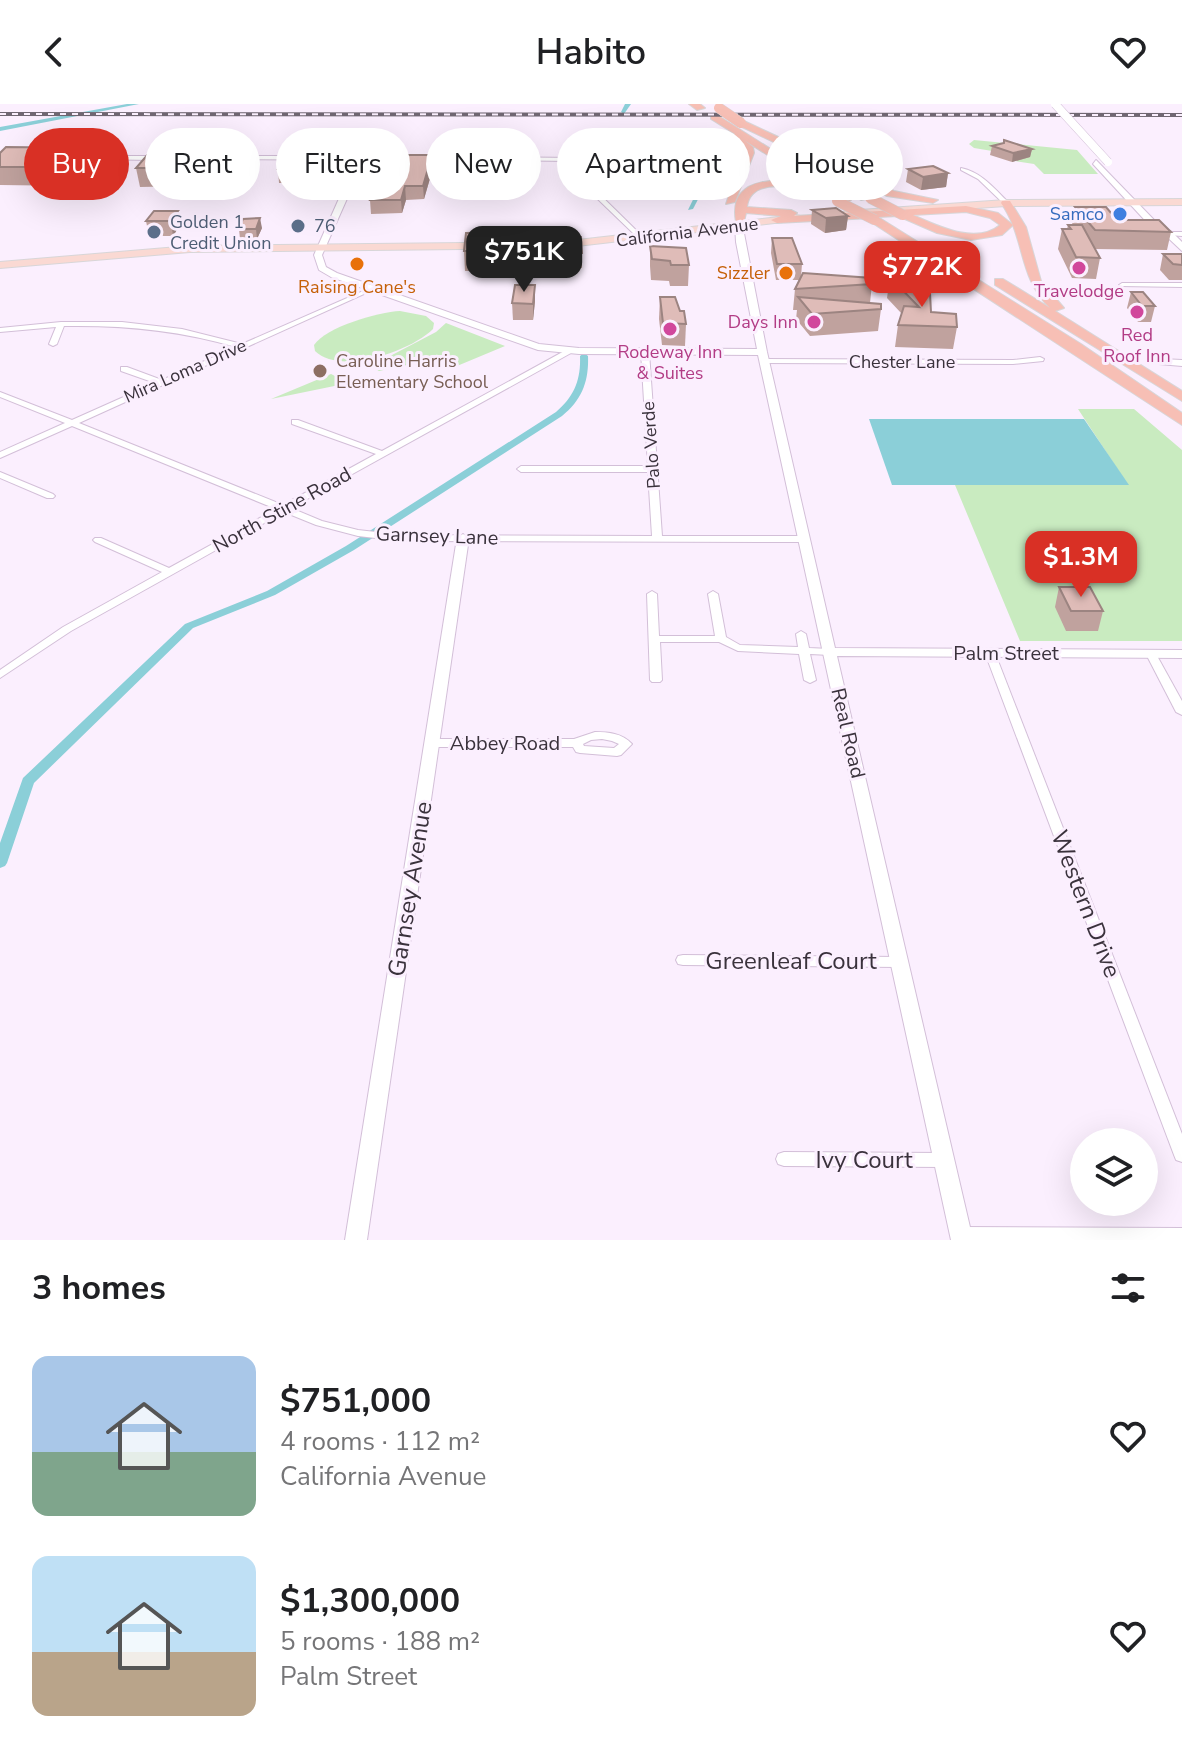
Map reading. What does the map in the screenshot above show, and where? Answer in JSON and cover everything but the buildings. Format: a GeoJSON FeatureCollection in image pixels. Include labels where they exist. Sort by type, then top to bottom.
{"type":"FeatureCollection","features":[{"type":"Feature","properties":{"kind":"highway"},"geometry":{"type":"LineString","coordinates":[[697,106],[715,110],[766,136]]}},
{"type":"Feature","properties":{"kind":"highway"},"geometry":{"type":"LineString","coordinates":[[715,110],[732,128]]}},
{"type":"Feature","properties":{"kind":"highway"},"geometry":{"type":"LineString","coordinates":[[737,219],[748,190],[766,187]]}},
{"type":"Feature","properties":{"kind":"highway"},"geometry":{"type":"LineString","coordinates":[[903,197],[995,201],[1016,217],[1031,278],[1038,290],[1127,361]]}},
{"type":"Feature","properties":{"kind":"highway"},"geometry":{"type":"LineString","coordinates":[[730,200],[737,219]]}},
{"type":"Feature","properties":{"kind":"highway"},"geometry":{"type":"LineString","coordinates":[[842,200],[1086,354],[1182,420]]}},
{"type":"Feature","properties":{"kind":"highway"},"geometry":{"type":"LineString","coordinates":[[871,200],[1182,397]]}},
{"type":"Feature","properties":{"kind":"highway"},"geometry":{"type":"LineString","coordinates":[[777,220],[978,210],[999,217],[1007,225],[992,234],[962,235],[937,231],[898,216]]}},
{"type":"Feature","properties":{"kind":"highway"},"geometry":{"type":"LineString","coordinates":[[737,219],[759,213],[809,213]]}},
{"type":"Feature","properties":{"kind":"main road"},"geometry":{"type":"LineString","coordinates":[[1044,104],[1096,162],[1137,199]]}},
{"type":"Feature","properties":{"kind":"main road"},"geometry":{"type":"LineString","coordinates":[[1055,104],[1108,162],[1155,226],[1169,234],[1182,248]]}},
{"type":"Feature","properties":{"kind":"main road","name":"California Avenue"},"geometry":{"type":"LineString","coordinates":[[809,213],[995,201],[1182,199]]}},
{"type":"Feature","properties":{"kind":"main road"},"geometry":{"type":"LineString","coordinates":[[920,211],[995,201]]}},
{"type":"Feature","properties":{"kind":"main road","name":"California Avenue"},"geometry":{"type":"LineString","coordinates":[[575,242],[737,219],[777,220],[995,201]]}},
{"type":"Feature","properties":{"kind":"main road","name":"California Avenue"},"geometry":{"type":"LineString","coordinates":[[0,262],[321,245],[459,248],[575,242],[737,219]]}},
{"type":"Feature","properties":{"kind":"main road","name":"California Avenue"},"geometry":{"type":"LineString","coordinates":[[0,262],[126,247],[523,244]]}},
{"type":"Feature","properties":{"kind":"main road"},"geometry":{"type":"LineString","coordinates":[[109,254],[126,247]]}},
{"type":"Feature","properties":{"kind":"street"},"geometry":{"type":"LineString","coordinates":[[410,158],[574,159],[582,181],[636,233]]}},
{"type":"Feature","properties":{"kind":"street"},"geometry":{"type":"LineString","coordinates":[[963,169],[980,178],[995,201]]}},
{"type":"Feature","properties":{"kind":"street"},"geometry":{"type":"LineString","coordinates":[[321,245],[342,200]]}},
{"type":"Feature","properties":{"kind":"street","name":"Real Road"},"geometry":{"type":"LineString","coordinates":[[737,219],[763,356],[961,1237]]}},
{"type":"Feature","properties":{"kind":"street"},"geometry":{"type":"LineString","coordinates":[[1169,234],[1182,234]]}},
{"type":"Feature","properties":{"kind":"street","name":"Chester Lane"},"geometry":{"type":"LineString","coordinates":[[321,245],[317,259],[322,268],[523,344],[568,351],[1013,362],[1040,359]]}},
{"type":"Feature","properties":{"kind":"street"},"geometry":{"type":"LineString","coordinates":[[1122,285],[1182,285]]}},
{"type":"Feature","properties":{"kind":"street","name":"Mira Loma Drive"},"geometry":{"type":"LineString","coordinates":[[0,455],[372,289]]}},
{"type":"Feature","properties":{"kind":"street"},"geometry":{"type":"LineString","coordinates":[[0,330],[61,324],[152,325],[201,334],[241,346]]}},
{"type":"Feature","properties":{"kind":"street"},"geometry":{"type":"LineString","coordinates":[[53,344],[61,324]]}},
{"type":"Feature","properties":{"kind":"street","name":"North Stine Road"},"geometry":{"type":"LineString","coordinates":[[0,675],[45,642],[568,351]]}},
{"type":"Feature","properties":{"kind":"street","name":"Palo Verde"},"geometry":{"type":"LineString","coordinates":[[645,352],[657,539]]}},
{"type":"Feature","properties":{"kind":"street"},"geometry":{"type":"LineString","coordinates":[[1162,362],[1182,363]]}},
{"type":"Feature","properties":{"kind":"street"},"geometry":{"type":"LineString","coordinates":[[124,369],[160,382]]}},
{"type":"Feature","properties":{"kind":"street","name":"Garnsey Lane"},"geometry":{"type":"LineString","coordinates":[[0,394],[319,523],[358,533],[463,538],[804,539]]}},
{"type":"Feature","properties":{"kind":"street"},"geometry":{"type":"LineString","coordinates":[[295,422],[383,454]]}},
{"type":"Feature","properties":{"kind":"street"},"geometry":{"type":"LineString","coordinates":[[521,469],[653,469]]}},
{"type":"Feature","properties":{"kind":"street"},"geometry":{"type":"LineString","coordinates":[[0,475],[50,496]]}},
{"type":"Feature","properties":{"kind":"street","name":"Garnsey Avenue"},"geometry":{"type":"LineString","coordinates":[[356,1240],[463,538]]}},
{"type":"Feature","properties":{"kind":"street"},"geometry":{"type":"LineString","coordinates":[[98,540],[169,572]]}},
{"type":"Feature","properties":{"kind":"street"},"geometry":{"type":"LineString","coordinates":[[652,594],[656,680]]}},
{"type":"Feature","properties":{"kind":"street"},"geometry":{"type":"LineString","coordinates":[[713,594],[721,639]]}},
{"type":"Feature","properties":{"kind":"street"},"geometry":{"type":"LineString","coordinates":[[801,634],[810,680]]}},
{"type":"Feature","properties":{"kind":"street"},"geometry":{"type":"LineString","coordinates":[[654,639],[721,639],[738,648],[830,652]]}},
{"type":"Feature","properties":{"kind":"street","name":"Palm Street"},"geometry":{"type":"LineString","coordinates":[[830,652],[1182,654]]}},
{"type":"Feature","properties":{"kind":"street","name":"Western Drive"},"geometry":{"type":"LineString","coordinates":[[990,653],[1182,1155]]}},
{"type":"Feature","properties":{"kind":"street"},"geometry":{"type":"LineString","coordinates":[[1151,654],[1182,712]]}},
{"type":"Feature","properties":{"kind":"street","name":"Abbey Road"},"geometry":{"type":"LineString","coordinates":[[432,743],[577,743]]}},
{"type":"Feature","properties":{"kind":"street","name":"Greenleaf Court"},"geometry":{"type":"LineString","coordinates":[[683,960],[899,962]]}},
{"type":"Feature","properties":{"kind":"street","name":"Ivy Court"},"geometry":{"type":"LineString","coordinates":[[784,1159],[944,1160]]}},
{"type":"Feature","properties":{"kind":"street"},"geometry":{"type":"LineString","coordinates":[[961,1237],[1182,1236]]}},
{"type":"Feature","properties":{"kind":"green space"},"geometry":{"type":"Polygon","coordinates":[[[974,140],[1077,150],[1098,174],[1044,174],[1034,164],[1015,161],[1028,157],[974,148],[969,144],[974,140]]]}},
{"type":"Feature","properties":{"kind":"green space"},"geometry":{"type":"Polygon","coordinates":[[[400,311],[426,316],[434,323],[433,329],[409,345],[375,358],[341,361],[326,358],[315,351],[314,345],[329,332],[366,317],[400,311]]]}},
{"type":"Feature","properties":{"kind":"green space"},"geometry":{"type":"Polygon","coordinates":[[[446,323],[505,346],[457,366],[444,357],[379,371],[371,366],[436,332],[446,323]]]}},
{"type":"Feature","properties":{"kind":"green space"},"geometry":{"type":"Polygon","coordinates":[[[331,374],[349,383],[271,399],[331,374]]]}},
{"type":"Feature","properties":{"kind":"green space"},"geometry":{"type":"Polygon","coordinates":[[[1078,409],[1134,409],[1182,450],[1182,641],[1020,641],[955,485],[1128,485],[1078,409]]]}},
{"type":"Feature","properties":{"kind":"water"},"geometry":{"type":"Polygon","coordinates":[[[869,419],[1084,419],[1129,485],[892,485],[869,419]]]}},
{"type":"Feature","properties":{"kind":"waterway"},"geometry":{"type":"LineString","coordinates":[[0,129],[136,104]]}},
{"type":"Feature","properties":{"kind":"waterway"},"geometry":{"type":"LineString","coordinates":[[624,112],[628,104]]}},
{"type":"Feature","properties":{"kind":"waterway"},"geometry":{"type":"LineString","coordinates":[[690,209],[695,200]]}},
{"type":"Feature","properties":{"kind":"waterway"},"geometry":{"type":"LineString","coordinates":[[0,863],[28,781],[189,626],[271,593],[350,548],[559,414],[580,389],[584,356]]}},
{"type":"Feature","properties":{"kind":"railway"},"geometry":{"type":"LineString","coordinates":[[0,114],[1182,115]]}},
{"type":"Feature","properties":{"kind":"place","name":"Samco"},"geometry":{"type":"Point","coordinates":[1120,214]}},
{"type":"Feature","properties":{"kind":"place","name":"76"},"geometry":{"type":"Point","coordinates":[298,226]}},
{"type":"Feature","properties":{"kind":"place","name":"Golden 1 Credit Union"},"geometry":{"type":"Point","coordinates":[154,232]}},
{"type":"Feature","properties":{"kind":"place","name":"Raising Cane's"},"geometry":{"type":"Point","coordinates":[357,264]}},
{"type":"Feature","properties":{"kind":"place","name":"Travelodge"},"geometry":{"type":"Point","coordinates":[1079,268]}},
{"type":"Feature","properties":{"kind":"place","name":"Sizzler"},"geometry":{"type":"Point","coordinates":[786,273]}},
{"type":"Feature","properties":{"kind":"place","name":"Red Roof Inn"},"geometry":{"type":"Point","coordinates":[1137,312]}},
{"type":"Feature","properties":{"kind":"place","name":"Days Inn"},"geometry":{"type":"Point","coordinates":[814,322]}},
{"type":"Feature","properties":{"kind":"place","name":"Rodeway Inn & Suites"},"geometry":{"type":"Point","coordinates":[670,329]}},
{"type":"Feature","properties":{"kind":"place","name":"Caroline Harris Elementary School"},"geometry":{"type":"Point","coordinates":[320,371]}}]}
